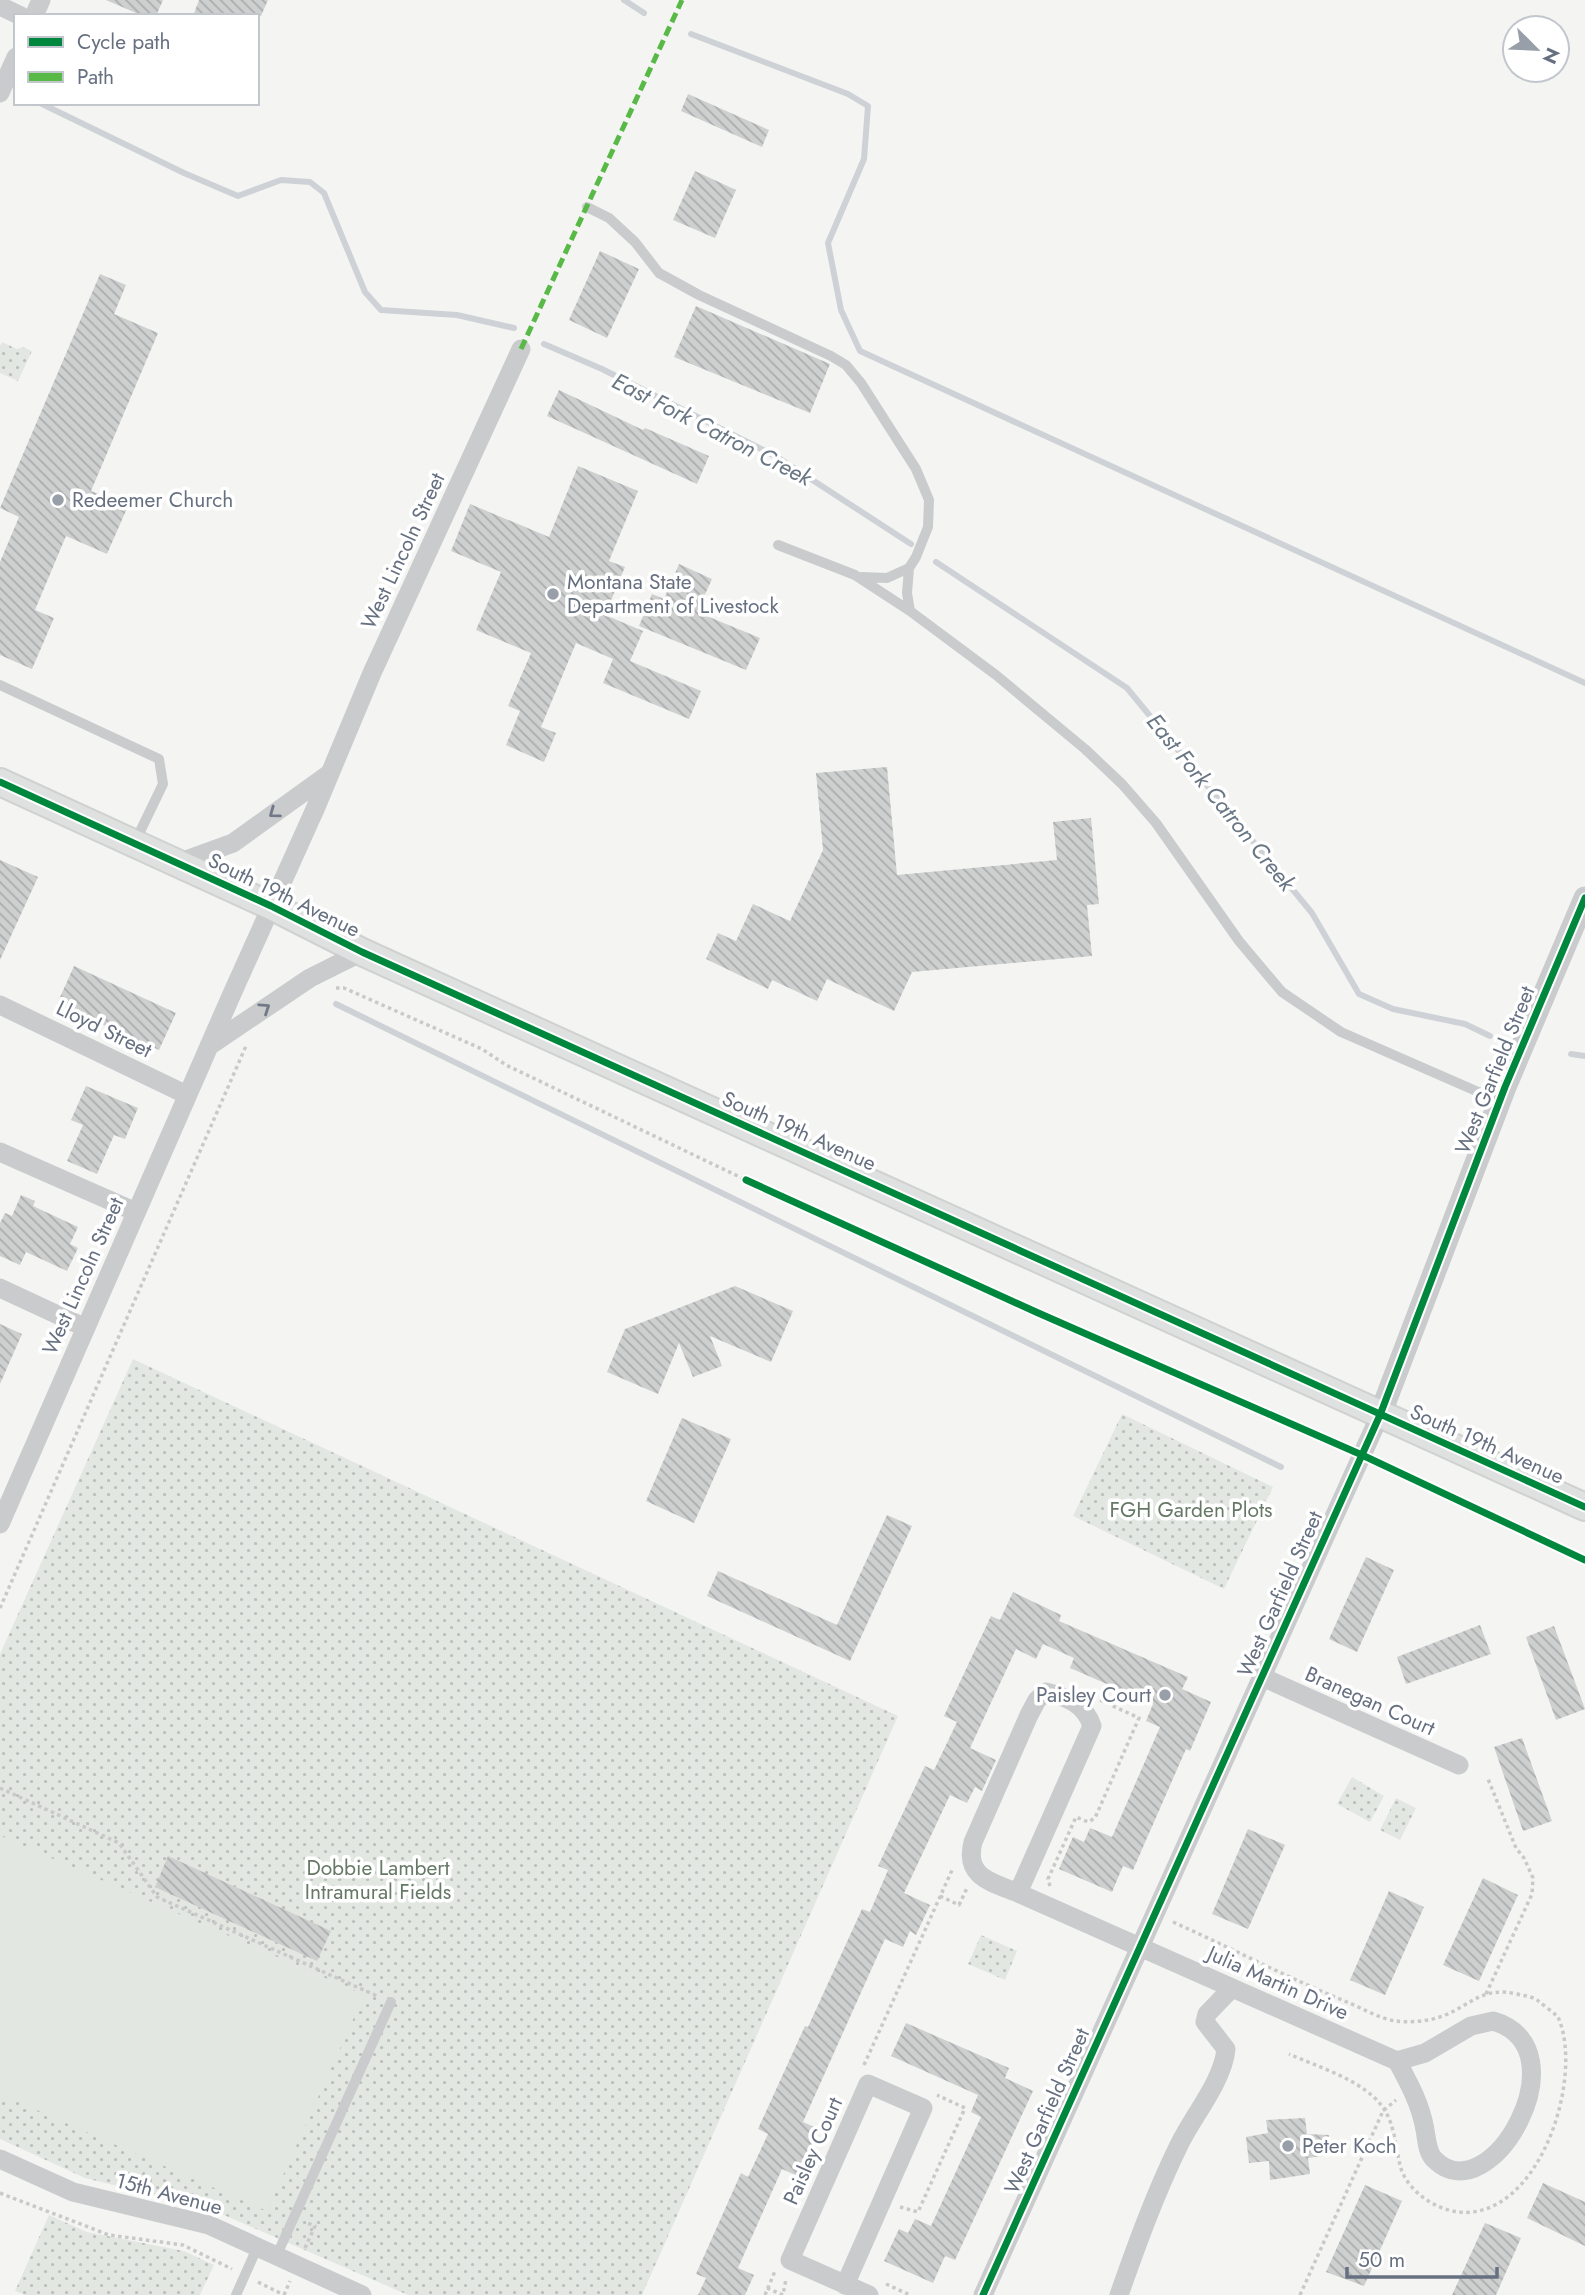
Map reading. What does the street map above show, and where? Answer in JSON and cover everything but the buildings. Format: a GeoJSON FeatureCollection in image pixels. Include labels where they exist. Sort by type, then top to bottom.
{"type":"FeatureCollection","features":[{"type":"Feature","properties":{"kind":"main road","name":"South 19th Avenue"},"geometry":{"type":"LineString","coordinates":[[0,782],[271,906],[362,952],[1585,1507]]}},
{"type":"Feature","properties":{"kind":"street"},"geometry":{"type":"LineString","coordinates":[[0,6],[17,14]]}},
{"type":"Feature","properties":{"kind":"street"},"geometry":{"type":"LineString","coordinates":[[0,93],[14,62]]}},
{"type":"Feature","properties":{"kind":"street","name":"West Lincoln Street"},"geometry":{"type":"LineString","coordinates":[[0,1524],[377,661],[521,349]]}},
{"type":"Feature","properties":{"kind":"street"},"geometry":{"type":"LineString","coordinates":[[178,863],[233,843],[330,773]]}},
{"type":"Feature","properties":{"kind":"street","name":"West Garfield Street"},"geometry":{"type":"LineString","coordinates":[[983,2295],[1380,1415],[1500,1101],[1585,898]]}},
{"type":"Feature","properties":{"kind":"street"},"geometry":{"type":"LineString","coordinates":[[208,1046],[310,978],[362,952]]}},
{"type":"Feature","properties":{"kind":"street","name":"Lloyd Street"},"geometry":{"type":"LineString","coordinates":[[0,1005],[187,1095]]}},
{"type":"Feature","properties":{"kind":"street"},"geometry":{"type":"LineString","coordinates":[[0,1152],[136,1212]]}},
{"type":"Feature","properties":{"kind":"street"},"geometry":{"type":"LineString","coordinates":[[0,1288],[86,1328]]}},
{"type":"Feature","properties":{"kind":"street","name":"Branegan Court"},"geometry":{"type":"LineString","coordinates":[[1262,1677],[1459,1765]]}},
{"type":"Feature","properties":{"kind":"street"},"geometry":{"type":"LineString","coordinates":[[1018,1893],[1092,1726],[1088,1714],[1062,1695],[1046,1692],[1037,1700],[1029,1715],[969,1856],[975,1870],[987,1880],[1140,1946]]}},
{"type":"Feature","properties":{"kind":"street","name":"Julia Martin Drive"},"geometry":{"type":"LineString","coordinates":[[1140,1946],[1397,2061]]}},
{"type":"Feature","properties":{"kind":"street"},"geometry":{"type":"LineString","coordinates":[[1119,2295],[1152,2204],[1225,2057],[1226,2049],[1205,2022],[1207,2014],[1232,1988]]}},
{"type":"Feature","properties":{"kind":"street"},"geometry":{"type":"LineString","coordinates":[[1493,2021],[1507,2025],[1520,2033],[1531,2051],[1535,2079],[1529,2103],[1519,2125],[1507,2145],[1492,2160],[1474,2170],[1454,2171],[1434,2160],[1428,2149],[1420,2109],[1411,2088],[1397,2061],[1425,2053],[1471,2026],[1493,2021]]}},
{"type":"Feature","properties":{"kind":"street","name":"Paisley Court"},"geometry":{"type":"LineString","coordinates":[[784,2262],[868,2084],[923,2108],[845,2284]]}},
{"type":"Feature","properties":{"kind":"street","name":"15th Avenue"},"geometry":{"type":"LineString","coordinates":[[0,2159],[73,2192],[208,2225],[362,2295]]}},
{"type":"Feature","properties":{"kind":"street"},"geometry":{"type":"LineString","coordinates":[[784,2262],[869,2295]]}},
{"type":"Feature","properties":{"kind":"lane"},"geometry":{"type":"LineString","coordinates":[[587,206],[609,218],[635,242],[659,273],[699,295],[831,356],[846,365],[862,383],[916,469],[929,500],[928,527],[909,568],[907,593],[910,611]]}},
{"type":"Feature","properties":{"kind":"lane"},"geometry":{"type":"LineString","coordinates":[[778,545],[869,579],[887,578],[909,568]]}},
{"type":"Feature","properties":{"kind":"lane"},"geometry":{"type":"LineString","coordinates":[[855,575],[910,611],[1044,713],[1122,784],[1156,823],[1239,941],[1282,992],[1341,1032],[1500,1101]]}},
{"type":"Feature","properties":{"kind":"lane"},"geometry":{"type":"LineString","coordinates":[[0,685],[159,759],[163,784],[134,844]]}},
{"type":"Feature","properties":{"kind":"lane"},"geometry":{"type":"LineString","coordinates":[[276,2256],[391,2003]]}},
{"type":"Feature","properties":{"kind":"lane"},"geometry":{"type":"LineString","coordinates":[[236,2295],[257,2248]]}},
{"type":"Feature","properties":{"kind":"path"},"geometry":{"type":"LineString","coordinates":[[334,988],[344,988],[482,1049],[506,1065],[758,1186]]}},
{"type":"Feature","properties":{"kind":"path"},"geometry":{"type":"LineString","coordinates":[[0,1608],[246,1046],[256,1039]]}},
{"type":"Feature","properties":{"kind":"path"},"geometry":{"type":"LineString","coordinates":[[1054,1891],[1048,1879],[1076,1817],[1088,1822],[1095,1818],[1139,1718],[1091,1696]]}},
{"type":"Feature","properties":{"kind":"path"},"geometry":{"type":"LineString","coordinates":[[1486,1995],[1532,1894],[1533,1878],[1516,1848],[1488,1779]]}},
{"type":"Feature","properties":{"kind":"path"},"geometry":{"type":"LineString","coordinates":[[0,1788],[119,1843],[157,1897],[391,2003]]}},
{"type":"Feature","properties":{"kind":"path"},"geometry":{"type":"LineString","coordinates":[[860,2075],[957,1859]]}},
{"type":"Feature","properties":{"kind":"path"},"geometry":{"type":"LineString","coordinates":[[940,1896],[959,1905],[975,1870]]}},
{"type":"Feature","properties":{"kind":"path"},"geometry":{"type":"LineString","coordinates":[[1300,2295],[1383,2111],[1411,2088]]}},
{"type":"Feature","properties":{"kind":"path"},"geometry":{"type":"LineString","coordinates":[[0,2193],[109,2235],[183,2245],[284,2295]]}},
{"type":"Feature","properties":{"kind":"path"},"geometry":{"type":"LineString","coordinates":[[768,2288],[783,2295],[784,2262]]}},
{"type":"Feature","properties":{"kind":"path"},"geometry":{"type":"LineString","coordinates":[[765,2295],[784,2262]]}},
{"type":"Feature","properties":{"kind":"green space"},"geometry":{"type":"Polygon","coordinates":[[[2,342],[17,349],[23,347],[32,351],[18,381],[0,373],[2,342]]]}},
{"type":"Feature","properties":{"kind":"green space","name":"Dobbie Lambert Intramural Fields"},"geometry":{"type":"Polygon","coordinates":[[[133,1359],[898,1716],[642,2295],[408,2295],[210,2209],[85,2178],[0,2139],[0,1654],[133,1359]]]}},
{"type":"Feature","properties":{"kind":"green space","name":"FGH Garden Plots"},"geometry":{"type":"Polygon","coordinates":[[[1122,1414],[1273,1487],[1224,1589],[1073,1516],[1122,1414]]]}},
{"type":"Feature","properties":{"kind":"green space"},"geometry":{"type":"Polygon","coordinates":[[[1352,1777],[1384,1796],[1370,1822],[1337,1804],[1352,1777]]]}},
{"type":"Feature","properties":{"kind":"green space"},"geometry":{"type":"Polygon","coordinates":[[[1396,1798],[1416,1808],[1400,1840],[1380,1830],[1396,1798]]]}},
{"type":"Feature","properties":{"kind":"green space"},"geometry":{"type":"Polygon","coordinates":[[[1,1836],[364,1995],[267,2211],[0,2094],[1,1836]]]}},
{"type":"Feature","properties":{"kind":"green space"},"geometry":{"type":"Polygon","coordinates":[[[981,1935],[1017,1951],[1005,1980],[968,1964],[981,1935]]]}},
{"type":"Feature","properties":{"kind":"green space"},"geometry":{"type":"Polygon","coordinates":[[[49,2215],[87,2232],[184,2251],[214,2265],[200,2295],[25,2295],[15,2291],[49,2215]]]}},
{"type":"Feature","properties":{"kind":"waterway"},"geometry":{"type":"LineString","coordinates":[[624,0],[644,13]]}},
{"type":"Feature","properties":{"kind":"waterway"},"geometry":{"type":"LineString","coordinates":[[691,34],[848,94],[868,106],[864,159],[828,243],[841,310],[860,351],[1585,683]]}},
{"type":"Feature","properties":{"kind":"waterway","name":"East Fork Catron Creek"},"geometry":{"type":"LineString","coordinates":[[44,105],[184,173],[238,196],[281,180],[310,182],[324,193],[365,292],[381,310],[457,315],[514,328]]}},
{"type":"Feature","properties":{"kind":"waterway","name":"East Fork Catron Creek"},"geometry":{"type":"LineString","coordinates":[[544,344],[602,369],[777,457],[911,544]]}},
{"type":"Feature","properties":{"kind":"waterway","name":"East Fork Catron Creek"},"geometry":{"type":"LineString","coordinates":[[936,562],[1127,688],[1312,913],[1359,994],[1393,1009],[1465,1024],[1490,1036]]}},
{"type":"Feature","properties":{"kind":"waterway"},"geometry":{"type":"LineString","coordinates":[[336,1004],[1281,1467]]}},
{"type":"Feature","properties":{"kind":"waterway","name":"East Fork Catron Creek"},"geometry":{"type":"LineString","coordinates":[[1571,1054],[1585,1056]]}},
{"type":"Feature","properties":{"kind":"marked path"},"geometry":{"type":"LineString","coordinates":[[521,349],[682,0]]}},
{"type":"Feature","properties":{"kind":"cycle path"},"geometry":{"type":"LineString","coordinates":[[0,782],[271,906],[362,952],[1585,1507]]}},
{"type":"Feature","properties":{"kind":"cycle path"},"geometry":{"type":"LineString","coordinates":[[983,2295],[1380,1415],[1505,1087],[1585,898]]}},
{"type":"Feature","properties":{"kind":"cycle path"},"geometry":{"type":"LineString","coordinates":[[746,1180],[1036,1312],[1362,1455],[1585,1560]]}},
{"type":"Feature","properties":{"kind":"place","name":"Redeemer Church"},"geometry":{"type":"Point","coordinates":[58,500]}},
{"type":"Feature","properties":{"kind":"place","name":"Montana State Department of Livestock"},"geometry":{"type":"Point","coordinates":[553,594]}},
{"type":"Feature","properties":{"kind":"place","name":"Paisley Court"},"geometry":{"type":"Point","coordinates":[1165,1695]}},
{"type":"Feature","properties":{"kind":"place","name":"Peter Koch"},"geometry":{"type":"Point","coordinates":[1288,2146]}}]}
